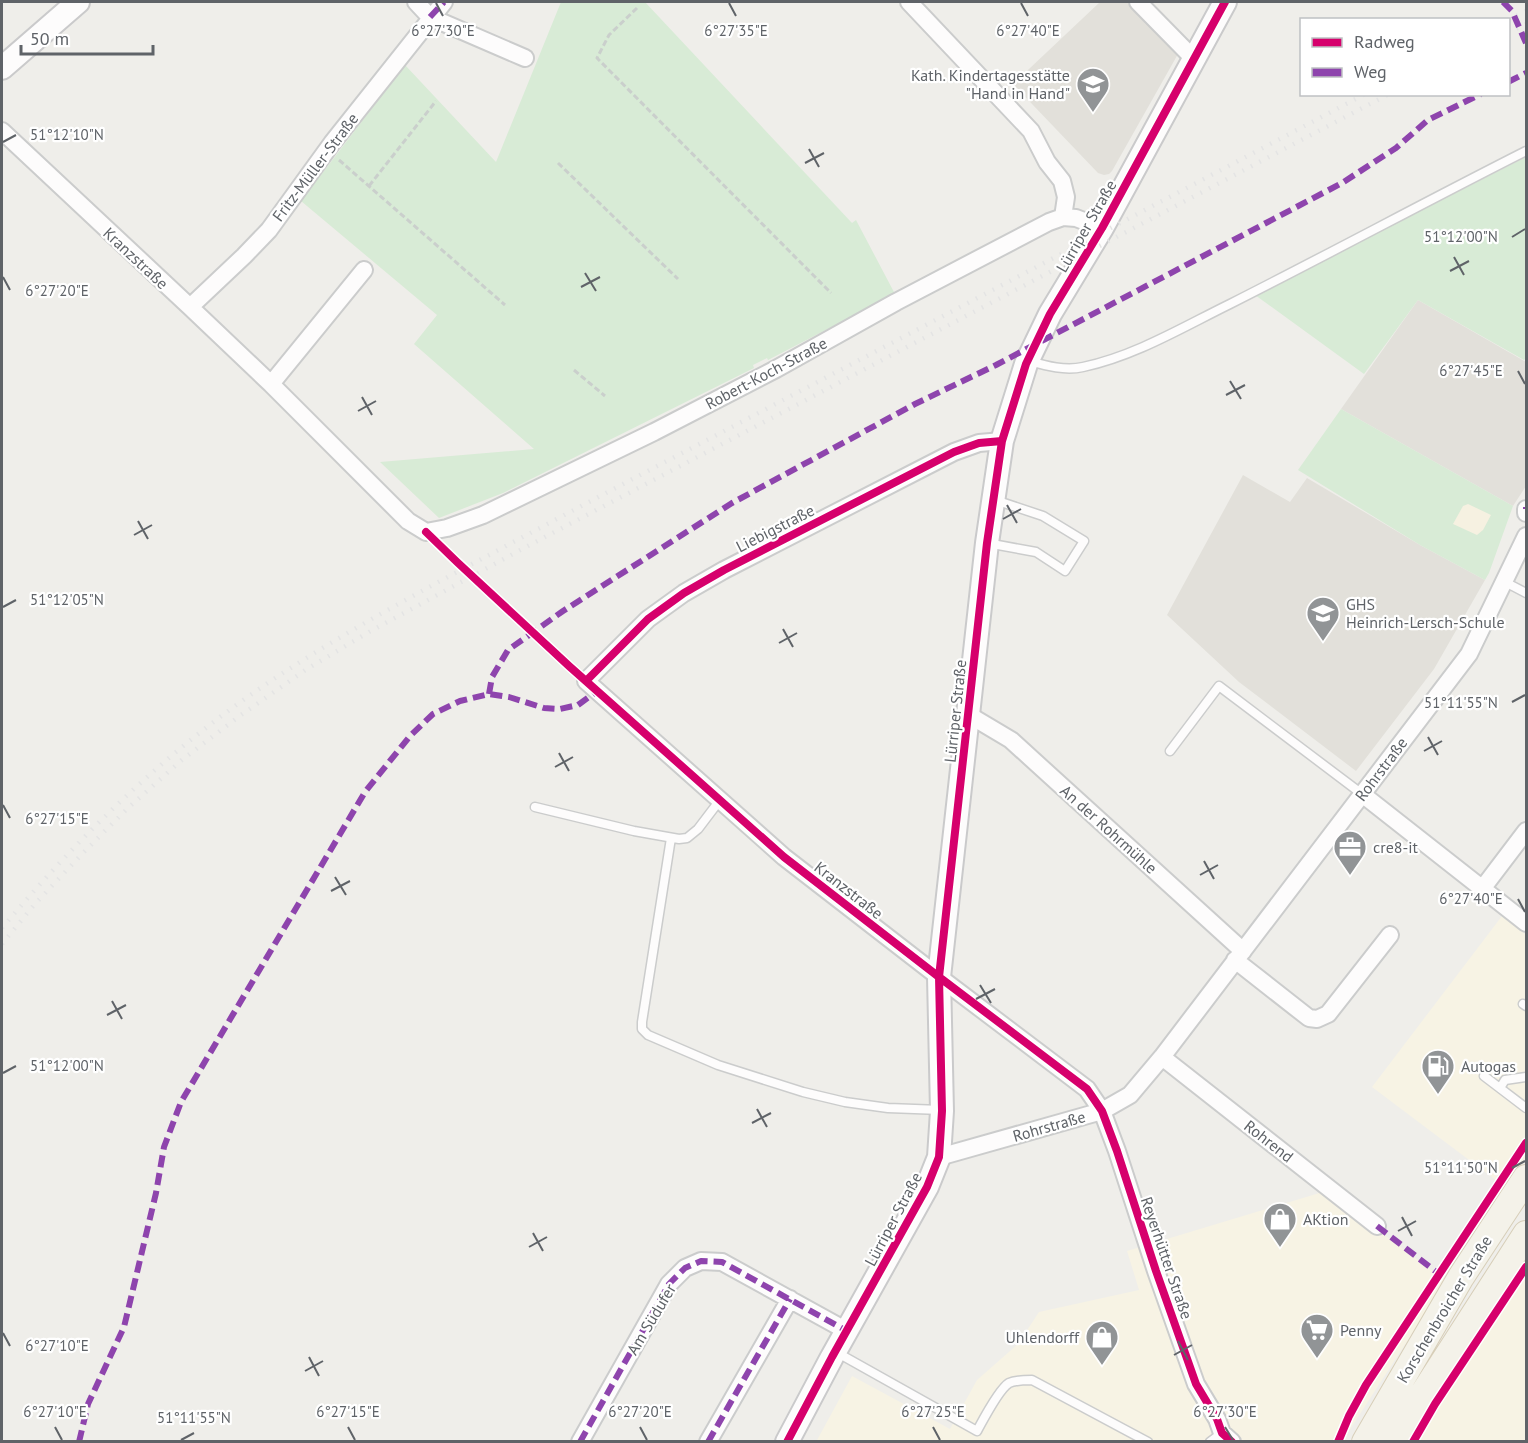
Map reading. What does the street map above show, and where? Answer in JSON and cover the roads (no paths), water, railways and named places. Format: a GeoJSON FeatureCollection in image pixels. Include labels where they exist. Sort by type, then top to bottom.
{"type":"FeatureCollection","features":[{"type":"Feature","properties":{"kind":"main road","name":"Korschenbroicher Straße"},"geometry":{"type":"LineString","coordinates":[[1365,1442],[1461,1277],[1527,1178]]}},
{"type":"Feature","properties":{"kind":"main road","name":"Korschenbroicher Straße"},"geometry":{"type":"LineString","coordinates":[[1392,1442],[1527,1234]]}},
{"type":"Feature","properties":{"kind":"street"},"geometry":{"type":"LineString","coordinates":[[2,68],[78,2]]}},
{"type":"Feature","properties":{"kind":"street"},"geometry":{"type":"LineString","coordinates":[[416,2],[430,17],[525,58]]}},
{"type":"Feature","properties":{"kind":"street","name":"Fritz-Müller-Straße"},"geometry":{"type":"LineString","coordinates":[[190,307],[268,230],[325,152],[444,2]]}},
{"type":"Feature","properties":{"kind":"street"},"geometry":{"type":"LineString","coordinates":[[909,2],[1031,131],[1047,162],[1062,181],[1066,197],[1063,217],[1076,218],[1101,228]]}},
{"type":"Feature","properties":{"kind":"street"},"geometry":{"type":"LineString","coordinates":[[1138,2],[1194,59]]}},
{"type":"Feature","properties":{"kind":"street","name":"Lürriper Straße"},"geometry":{"type":"LineString","coordinates":[[787,1442],[927,1187],[939,1157],[942,1110],[939,977],[987,543],[1002,441],[1028,360],[1050,314],[1101,228],[1226,2]]}},
{"type":"Feature","properties":{"kind":"street","name":"Kranzstraße"},"geometry":{"type":"LineString","coordinates":[[2,131],[271,384],[408,521],[426,532]]}},
{"type":"Feature","properties":{"kind":"street","name":"Robert-Koch-Straße"},"geometry":{"type":"LineString","coordinates":[[426,532],[447,528],[483,514],[654,432],[776,369],[896,302],[1049,222],[1063,217]]}},
{"type":"Feature","properties":{"kind":"street"},"geometry":{"type":"LineString","coordinates":[[271,384],[364,270]]}},
{"type":"Feature","properties":{"kind":"street","name":"Liebigstraße"},"geometry":{"type":"LineString","coordinates":[[586,681],[648,619],[684,593],[724,570],[954,452],[979,444],[1002,441]]}},
{"type":"Feature","properties":{"kind":"street","name":"Rohrstraße"},"geometry":{"type":"LineString","coordinates":[[939,1157],[1101,1111],[1130,1095],[1162,1057],[1469,654],[1527,536]]}},
{"type":"Feature","properties":{"kind":"street","name":"Kranzstraße"},"geometry":{"type":"LineString","coordinates":[[586,681],[784,857],[1087,1089],[1101,1111]]}},
{"type":"Feature","properties":{"kind":"street","name":"An der Rohrmühle"},"geometry":{"type":"LineString","coordinates":[[969,715],[1011,740],[1239,956]]}},
{"type":"Feature","properties":{"kind":"street"},"geometry":{"type":"LineString","coordinates":[[1362,794],[1527,923]]}},
{"type":"Feature","properties":{"kind":"street"},"geometry":{"type":"LineString","coordinates":[[1482,889],[1527,831]]}},
{"type":"Feature","properties":{"kind":"street"},"geometry":{"type":"LineString","coordinates":[[1239,956],[1309,1018],[1317,1019],[1328,1014],[1390,935]]}},
{"type":"Feature","properties":{"kind":"street","name":"Rohrend"},"geometry":{"type":"LineString","coordinates":[[1162,1057],[1377,1226]]}},
{"type":"Feature","properties":{"kind":"street","name":"Reyerhütter Straße"},"geometry":{"type":"LineString","coordinates":[[1101,1111],[1117,1151],[1196,1384],[1217,1419],[1221,1439]]}},
{"type":"Feature","properties":{"kind":"street","name":"Am Südufer"},"geometry":{"type":"LineString","coordinates":[[580,1442],[669,1284],[685,1268],[701,1261],[722,1262],[847,1331]]}},
{"type":"Feature","properties":{"kind":"street"},"geometry":{"type":"LineString","coordinates":[[708,1442],[789,1299]]}},
{"type":"Feature","properties":{"kind":"lane"},"geometry":{"type":"LineString","coordinates":[[1028,360],[1064,369],[1082,367],[1142,347],[1298,270],[1527,151]]}},
{"type":"Feature","properties":{"kind":"lane"},"geometry":{"type":"LineString","coordinates":[[987,543],[1036,552],[1065,571],[1084,542],[1043,516],[993,499]]}},
{"type":"Feature","properties":{"kind":"lane"},"geometry":{"type":"LineString","coordinates":[[1505,582],[1527,593]]}},
{"type":"Feature","properties":{"kind":"lane"},"geometry":{"type":"LineString","coordinates":[[1170,751],[1219,686],[1362,794]]}},
{"type":"Feature","properties":{"kind":"lane"},"geometry":{"type":"LineString","coordinates":[[535,807],[634,831],[671,838],[687,838],[698,829],[720,800]]}},
{"type":"Feature","properties":{"kind":"lane"},"geometry":{"type":"LineString","coordinates":[[671,838],[642,1029],[648,1035],[718,1065],[803,1092],[888,1108],[942,1110]]}},
{"type":"Feature","properties":{"kind":"lane"},"geometry":{"type":"LineString","coordinates":[[1484,1076],[1527,1108]]}},
{"type":"Feature","properties":{"kind":"lane"},"geometry":{"type":"LineString","coordinates":[[1500,1088],[1504,1080],[1527,1077]]}},
{"type":"Feature","properties":{"kind":"lane"},"geometry":{"type":"LineString","coordinates":[[836,1351],[977,1431],[997,1396],[1007,1384],[1018,1380],[1032,1380],[1148,1442]]}},
{"type":"Feature","properties":{"kind":"railway"},"geometry":{"type":"LineString","coordinates":[[1510,19],[1526,11]]}},
{"type":"Feature","properties":{"kind":"railway"},"geometry":{"type":"LineString","coordinates":[[1510,32],[1526,24]]}},
{"type":"Feature","properties":{"kind":"railway"},"geometry":{"type":"LineString","coordinates":[[2,928],[83,838],[141,782],[235,706],[316,652],[491,554],[1361,96]]}},
{"type":"Feature","properties":{"kind":"railway"},"geometry":{"type":"LineString","coordinates":[[2,944],[34,905],[128,808],[183,759],[307,669],[369,632],[524,548],[1385,96]]}},
{"type":"Feature","properties":{"kind":"place","name":"Kath. Kindertagesstätte \"Hand in Hand\""},"geometry":{"type":"Point","coordinates":[1093,113]}},
{"type":"Feature","properties":{"kind":"place","name":"GHS Heinrich-Lersch-Schule"},"geometry":{"type":"Point","coordinates":[1323,642]}},
{"type":"Feature","properties":{"kind":"place","name":"cre8-it"},"geometry":{"type":"Point","coordinates":[1350,876]}},
{"type":"Feature","properties":{"kind":"place","name":"Autogas"},"geometry":{"type":"Point","coordinates":[1438,1095]}},
{"type":"Feature","properties":{"kind":"place","name":"AKtion"},"geometry":{"type":"Point","coordinates":[1280,1248]}},
{"type":"Feature","properties":{"kind":"place","name":"Penny"},"geometry":{"type":"Point","coordinates":[1317,1359]}},
{"type":"Feature","properties":{"kind":"place","name":"Uhlendorff"},"geometry":{"type":"Point","coordinates":[1102,1366]}}]}
